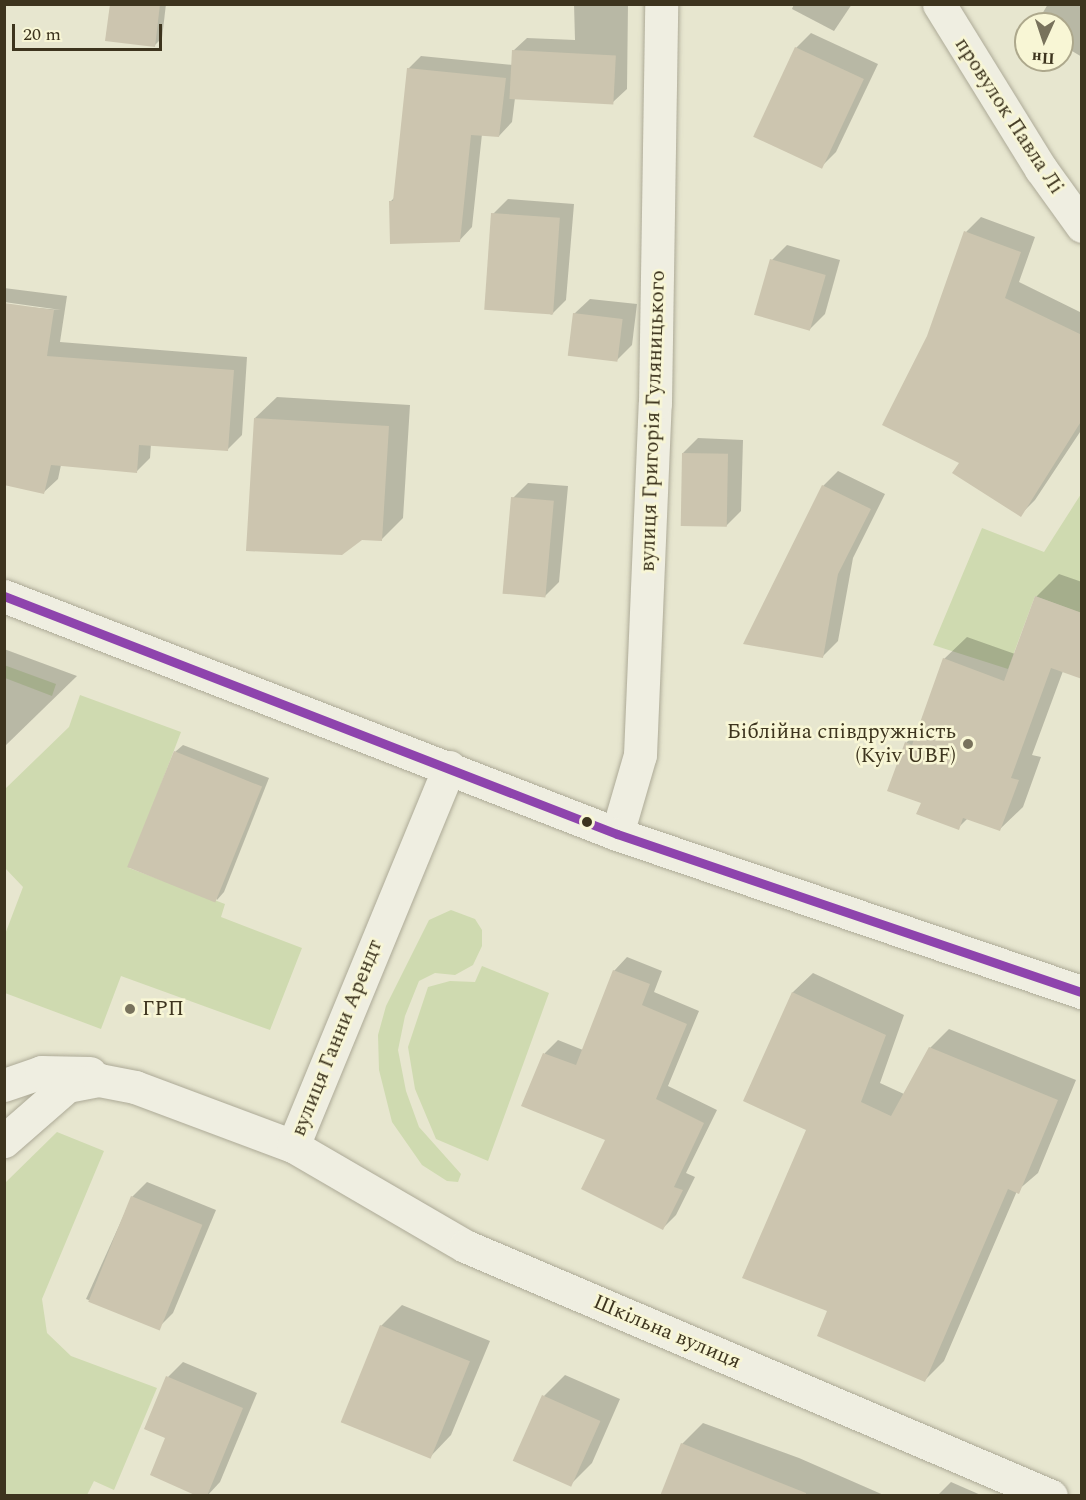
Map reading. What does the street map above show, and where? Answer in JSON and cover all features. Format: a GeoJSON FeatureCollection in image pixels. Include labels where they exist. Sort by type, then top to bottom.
{"type":"FeatureCollection","features":[{"type":"Feature","properties":{"kind":"street","name":"вулиця Григорія Гуляницького"},"geometry":{"type":"LineString","coordinates":[[617,834],[640,755],[655,403],[661,4]]}},
{"type":"Feature","properties":{"kind":"street","name":"провулок Павла Лі"},"geometry":{"type":"LineString","coordinates":[[939,4],[1041,169],[1082,226]]}},
{"type":"Feature","properties":{"kind":"street"},"geometry":{"type":"LineString","coordinates":[[4,596],[449,766],[617,834],[1082,992]]}},
{"type":"Feature","properties":{"kind":"street","name":"вулиця Ганни Арендт"},"geometry":{"type":"LineString","coordinates":[[4,1141],[67,1086],[99,1080],[135,1087],[293,1146],[449,766]]}},
{"type":"Feature","properties":{"kind":"street"},"geometry":{"type":"LineString","coordinates":[[4,1085],[41,1072],[60,1071],[91,1073],[135,1087]]}},
{"type":"Feature","properties":{"kind":"street","name":"Шкільна вулиця"},"geometry":{"type":"LineString","coordinates":[[293,1146],[465,1246],[1051,1496]]}},
{"type":"Feature","properties":{"kind":"green space"},"geometry":{"type":"Polygon","coordinates":[[[1081,494],[1081,613],[1035,596],[1008,669],[933,645],[982,528],[1044,552],[1081,494]]]}},
{"type":"Feature","properties":{"kind":"green space"},"geometry":{"type":"Polygon","coordinates":[[[4,665],[56,684],[52,696],[5,678],[4,665]]]}},
{"type":"Feature","properties":{"kind":"green space"},"geometry":{"type":"Polygon","coordinates":[[[80,695],[181,732],[129,868],[225,904],[221,917],[302,948],[270,1030],[121,976],[101,1029],[5,993],[4,937],[23,887],[5,868],[5,789],[69,727],[80,695]]]}},
{"type":"Feature","properties":{"kind":"green space"},"geometry":{"type":"Polygon","coordinates":[[[451,910],[475,919],[482,930],[482,946],[473,965],[455,975],[435,973],[419,981],[405,1016],[398,1050],[406,1091],[419,1127],[461,1174],[458,1182],[447,1181],[422,1165],[392,1122],[379,1070],[378,1035],[386,1006],[429,920],[451,910]]]}},
{"type":"Feature","properties":{"kind":"green space"},"geometry":{"type":"Polygon","coordinates":[[[482,966],[549,993],[488,1161],[436,1139],[415,1089],[408,1047],[428,987],[450,981],[475,982],[482,966]]]}},
{"type":"Feature","properties":{"kind":"green space"},"geometry":{"type":"Polygon","coordinates":[[[57,1132],[104,1151],[42,1299],[47,1333],[71,1356],[157,1388],[114,1490],[94,1481],[87,1495],[5,1495],[5,1183],[57,1132]]]}},
{"type":"Feature","properties":{"kind":"building"},"geometry":{"type":"Polygon","coordinates":[[[110,4],[160,4],[155,47],[105,41],[110,4]]]}},
{"type":"Feature","properties":{"kind":"building"},"geometry":{"type":"Polygon","coordinates":[[[795,47],[864,79],[822,169],[753,137],[795,47]]]}},
{"type":"Feature","properties":{"kind":"building"},"geometry":{"type":"Polygon","coordinates":[[[512,50],[616,55],[613,104],[509,99],[512,50]]]}},
{"type":"Feature","properties":{"kind":"building"},"geometry":{"type":"Polygon","coordinates":[[[407,68],[506,78],[499,137],[471,135],[460,242],[390,244],[389,201],[393,201],[407,68]]]}},
{"type":"Feature","properties":{"kind":"building"},"geometry":{"type":"Polygon","coordinates":[[[491,213],[560,218],[553,315],[484,310],[491,213]]]}},
{"type":"Feature","properties":{"kind":"building"},"geometry":{"type":"Polygon","coordinates":[[[964,231],[1021,252],[1005,298],[1082,335],[1082,420],[1021,517],[952,473],[959,463],[882,425],[927,336],[964,231]]]}},
{"type":"Feature","properties":{"kind":"building"},"geometry":{"type":"Polygon","coordinates":[[[770,259],[826,275],[810,331],[754,315],[770,259]]]}},
{"type":"Feature","properties":{"kind":"building"},"geometry":{"type":"Polygon","coordinates":[[[4,303],[54,310],[47,356],[234,370],[228,451],[139,445],[137,473],[51,465],[44,494],[4,485],[4,303]]]}},
{"type":"Feature","properties":{"kind":"building"},"geometry":{"type":"Polygon","coordinates":[[[573,313],[623,319],[617,362],[568,356],[573,313]]]}},
{"type":"Feature","properties":{"kind":"building"},"geometry":{"type":"Polygon","coordinates":[[[254,418],[389,426],[382,541],[362,540],[342,555],[246,551],[254,418]]]}},
{"type":"Feature","properties":{"kind":"building"},"geometry":{"type":"Polygon","coordinates":[[[682,453],[728,454],[727,527],[681,526],[682,453]]]}},
{"type":"Feature","properties":{"kind":"building"},"geometry":{"type":"Polygon","coordinates":[[[822,485],[871,509],[838,574],[823,658],[743,644],[822,485]]]}},
{"type":"Feature","properties":{"kind":"building"},"geometry":{"type":"Polygon","coordinates":[[[511,497],[554,501],[545,597],[503,594],[511,497]]]}},
{"type":"Feature","properties":{"kind":"building","name":"Біблійна співдружність (Kyiv UBF)"},"geometry":{"type":"Polygon","coordinates":[[[1035,596],[1082,613],[1082,679],[1051,668],[1011,778],[1019,780],[1000,831],[963,818],[959,830],[916,814],[921,803],[887,791],[905,742],[912,745],[943,658],[1004,681],[1035,596]]]}},
{"type":"Feature","properties":{"kind":"building"},"geometry":{"type":"Polygon","coordinates":[[[174,751],[262,787],[215,902],[127,867],[174,751]]]}},
{"type":"Feature","properties":{"kind":"building"},"geometry":{"type":"Polygon","coordinates":[[[613,970],[650,984],[642,1005],[687,1024],[656,1099],[704,1123],[674,1187],[683,1190],[663,1230],[581,1189],[605,1140],[521,1106],[543,1053],[576,1065],[613,970]]]}},
{"type":"Feature","properties":{"kind":"building"},"geometry":{"type":"Polygon","coordinates":[[[792,992],[886,1035],[861,1102],[891,1116],[929,1047],[1058,1100],[1019,1194],[1008,1189],[925,1382],[817,1336],[827,1311],[742,1278],[806,1130],[743,1101],[792,992]]]}},
{"type":"Feature","properties":{"kind":"building"},"geometry":{"type":"Polygon","coordinates":[[[131,1196],[202,1225],[160,1331],[88,1302],[131,1196]]]}},
{"type":"Feature","properties":{"kind":"building"},"geometry":{"type":"Polygon","coordinates":[[[380,1325],[470,1361],[431,1459],[341,1422],[380,1325]]]}},
{"type":"Feature","properties":{"kind":"building"},"geometry":{"type":"Polygon","coordinates":[[[166,1376],[243,1408],[207,1496],[197,1496],[150,1475],[165,1438],[144,1429],[166,1376]]]}},
{"type":"Feature","properties":{"kind":"building"},"geometry":{"type":"Polygon","coordinates":[[[542,1395],[600,1421],[571,1487],[513,1461],[542,1395]]]}},
{"type":"Feature","properties":{"kind":"building"},"geometry":{"type":"Polygon","coordinates":[[[681,1443],[806,1493],[806,1496],[660,1496],[681,1443]]]}},
{"type":"Feature","properties":{"kind":"transit line"},"geometry":{"type":"LineString","coordinates":[[4,596],[617,834],[1082,992]]}},
{"type":"Feature","properties":{"kind":"place","name":"Біблійна співдружність (Kyiv UBF)"},"geometry":{"type":"Point","coordinates":[968,744]}},
{"type":"Feature","properties":{"kind":"place","name":"ГРП"},"geometry":{"type":"Point","coordinates":[130,1009]}}]}
